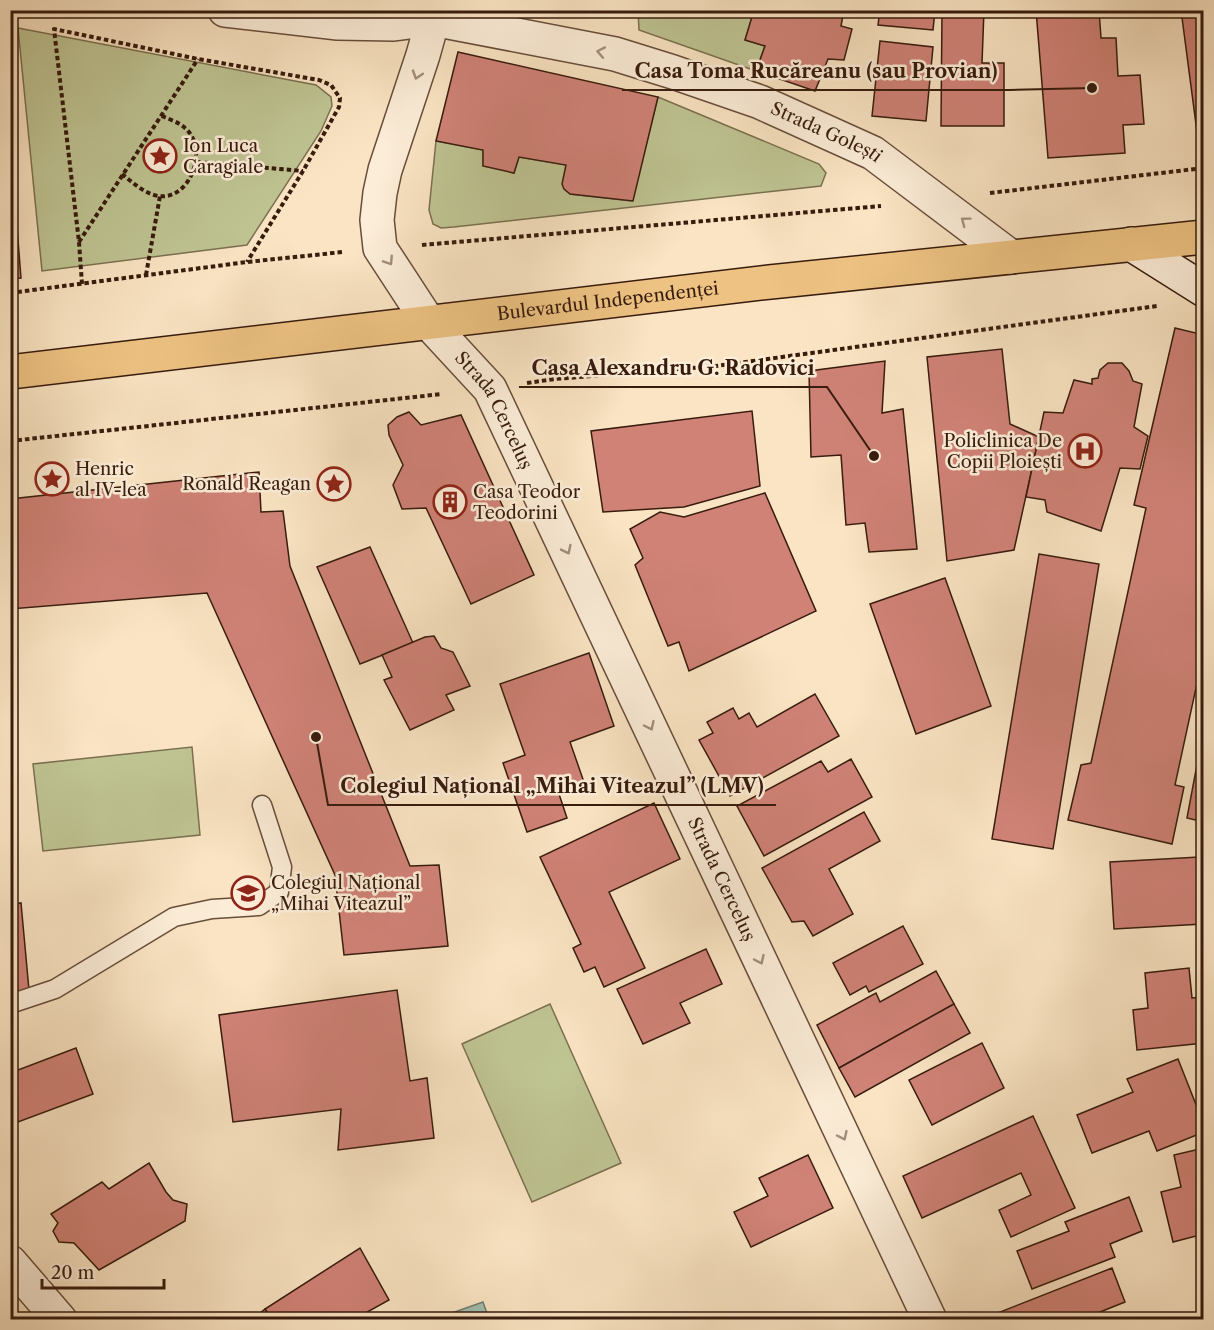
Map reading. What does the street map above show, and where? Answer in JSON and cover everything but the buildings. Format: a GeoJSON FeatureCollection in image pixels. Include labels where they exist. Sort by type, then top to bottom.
{"type":"FeatureCollection","features":[{"type":"Feature","properties":{"kind":"main road","name":"Bulevardul Independenței"},"geometry":{"type":"LineString","coordinates":[[10,372],[770,282],[1203,237]]}},
{"type":"Feature","properties":{"kind":"street","name":"Strada Golești"},"geometry":{"type":"LineString","coordinates":[[225,10],[338,23],[393,24],[438,13],[615,54],[673,72],[760,102],[873,153],[1011,257]]}},
{"type":"Feature","properties":{"kind":"street"},"geometry":{"type":"LineString","coordinates":[[380,249],[377,220],[385,170],[438,13]]}},
{"type":"Feature","properties":{"kind":"street"},"geometry":{"type":"LineString","coordinates":[[1131,244],[1203,290]]}},
{"type":"Feature","properties":{"kind":"street","name":"Strada Cerceluș"},"geometry":{"type":"LineString","coordinates":[[380,249],[429,323],[490,389],[930,1320]]}},
{"type":"Feature","properties":{"kind":"street"},"geometry":{"type":"LineString","coordinates":[[10,1262],[60,1320]]}},
{"type":"Feature","properties":{"kind":"lane"},"geometry":{"type":"LineString","coordinates":[[10,1004],[55,989],[174,917],[212,909],[259,906],[279,892],[282,867],[262,805]]}},
{"type":"Feature","properties":{"kind":"path"},"geometry":{"type":"LineString","coordinates":[[82,284],[80,242],[54,29],[198,59],[319,80],[331,85],[340,98],[339,107],[247,262]]}},
{"type":"Feature","properties":{"kind":"path"},"geometry":{"type":"LineString","coordinates":[[80,242],[198,59]]}},
{"type":"Feature","properties":{"kind":"path"},"geometry":{"type":"LineString","coordinates":[[122,174],[141,190],[160,196],[176,192],[190,180],[197,162],[196,144],[186,128],[160,115]]}},
{"type":"Feature","properties":{"kind":"path"},"geometry":{"type":"LineString","coordinates":[[197,162],[303,171]]}},
{"type":"Feature","properties":{"kind":"path"},"geometry":{"type":"LineString","coordinates":[[10,293],[247,262],[820,213],[1203,168]]}},
{"type":"Feature","properties":{"kind":"path"},"geometry":{"type":"LineString","coordinates":[[146,275],[160,196]]}},
{"type":"Feature","properties":{"kind":"path"},"geometry":{"type":"LineString","coordinates":[[10,441],[490,389],[555,379],[716,366],[1168,305]]}},
{"type":"Feature","properties":{"kind":"green space"},"geometry":{"type":"Polygon","coordinates":[[[638,11],[754,11],[745,40],[765,46],[756,71],[639,30],[638,11]]]}},
{"type":"Feature","properties":{"kind":"green space"},"geometry":{"type":"Polygon","coordinates":[[[18,28],[316,85],[331,97],[332,106],[321,131],[247,245],[42,271],[18,28]]]}},
{"type":"Feature","properties":{"kind":"green space"},"geometry":{"type":"Polygon","coordinates":[[[658,97],[819,164],[826,173],[821,186],[454,227],[441,228],[433,224],[429,210],[436,141],[483,150],[483,166],[514,173],[519,157],[566,165],[570,194],[632,201],[658,97]]]}},
{"type":"Feature","properties":{"kind":"green space"},"geometry":{"type":"Polygon","coordinates":[[[192,747],[200,835],[43,851],[33,764],[192,747]]]}},
{"type":"Feature","properties":{"kind":"green space"},"geometry":{"type":"Polygon","coordinates":[[[550,1004],[621,1163],[532,1202],[462,1044],[550,1004]]]}},
{"type":"Feature","properties":{"kind":"shaded area"},"geometry":{"type":"Polygon","coordinates":[[[483,1302],[489,1319],[455,1319],[452,1313],[483,1302]]]}},
{"type":"Feature","properties":{"kind":"place","name":"Casa Toma Rucăreanu (sau Provian)"},"geometry":{"type":"Point","coordinates":[1092,88]}},
{"type":"Feature","properties":{"kind":"place","name":"Ion Luca Caragiale"},"geometry":{"type":"Point","coordinates":[160,156]}},
{"type":"Feature","properties":{"kind":"place","name":"Policlinica De Copii Ploiești"},"geometry":{"type":"Point","coordinates":[1085,451]}},
{"type":"Feature","properties":{"kind":"place","name":"Casa Alexandru G. Radovici"},"geometry":{"type":"Point","coordinates":[874,456]}},
{"type":"Feature","properties":{"kind":"place","name":"Henric al IV-lea"},"geometry":{"type":"Point","coordinates":[52,479]}},
{"type":"Feature","properties":{"kind":"place","name":"Ronald Reagan"},"geometry":{"type":"Point","coordinates":[334,484]}},
{"type":"Feature","properties":{"kind":"place","name":"Casa Teodor Teodorini"},"geometry":{"type":"Point","coordinates":[450,502]}},
{"type":"Feature","properties":{"kind":"place","name":"Colegiul Național „Mihai Viteazul” (LMV)"},"geometry":{"type":"Point","coordinates":[316,737]}},
{"type":"Feature","properties":{"kind":"place","name":"Colegiul Național „Mihai Viteazul”"},"geometry":{"type":"Point","coordinates":[248,893]}}]}
